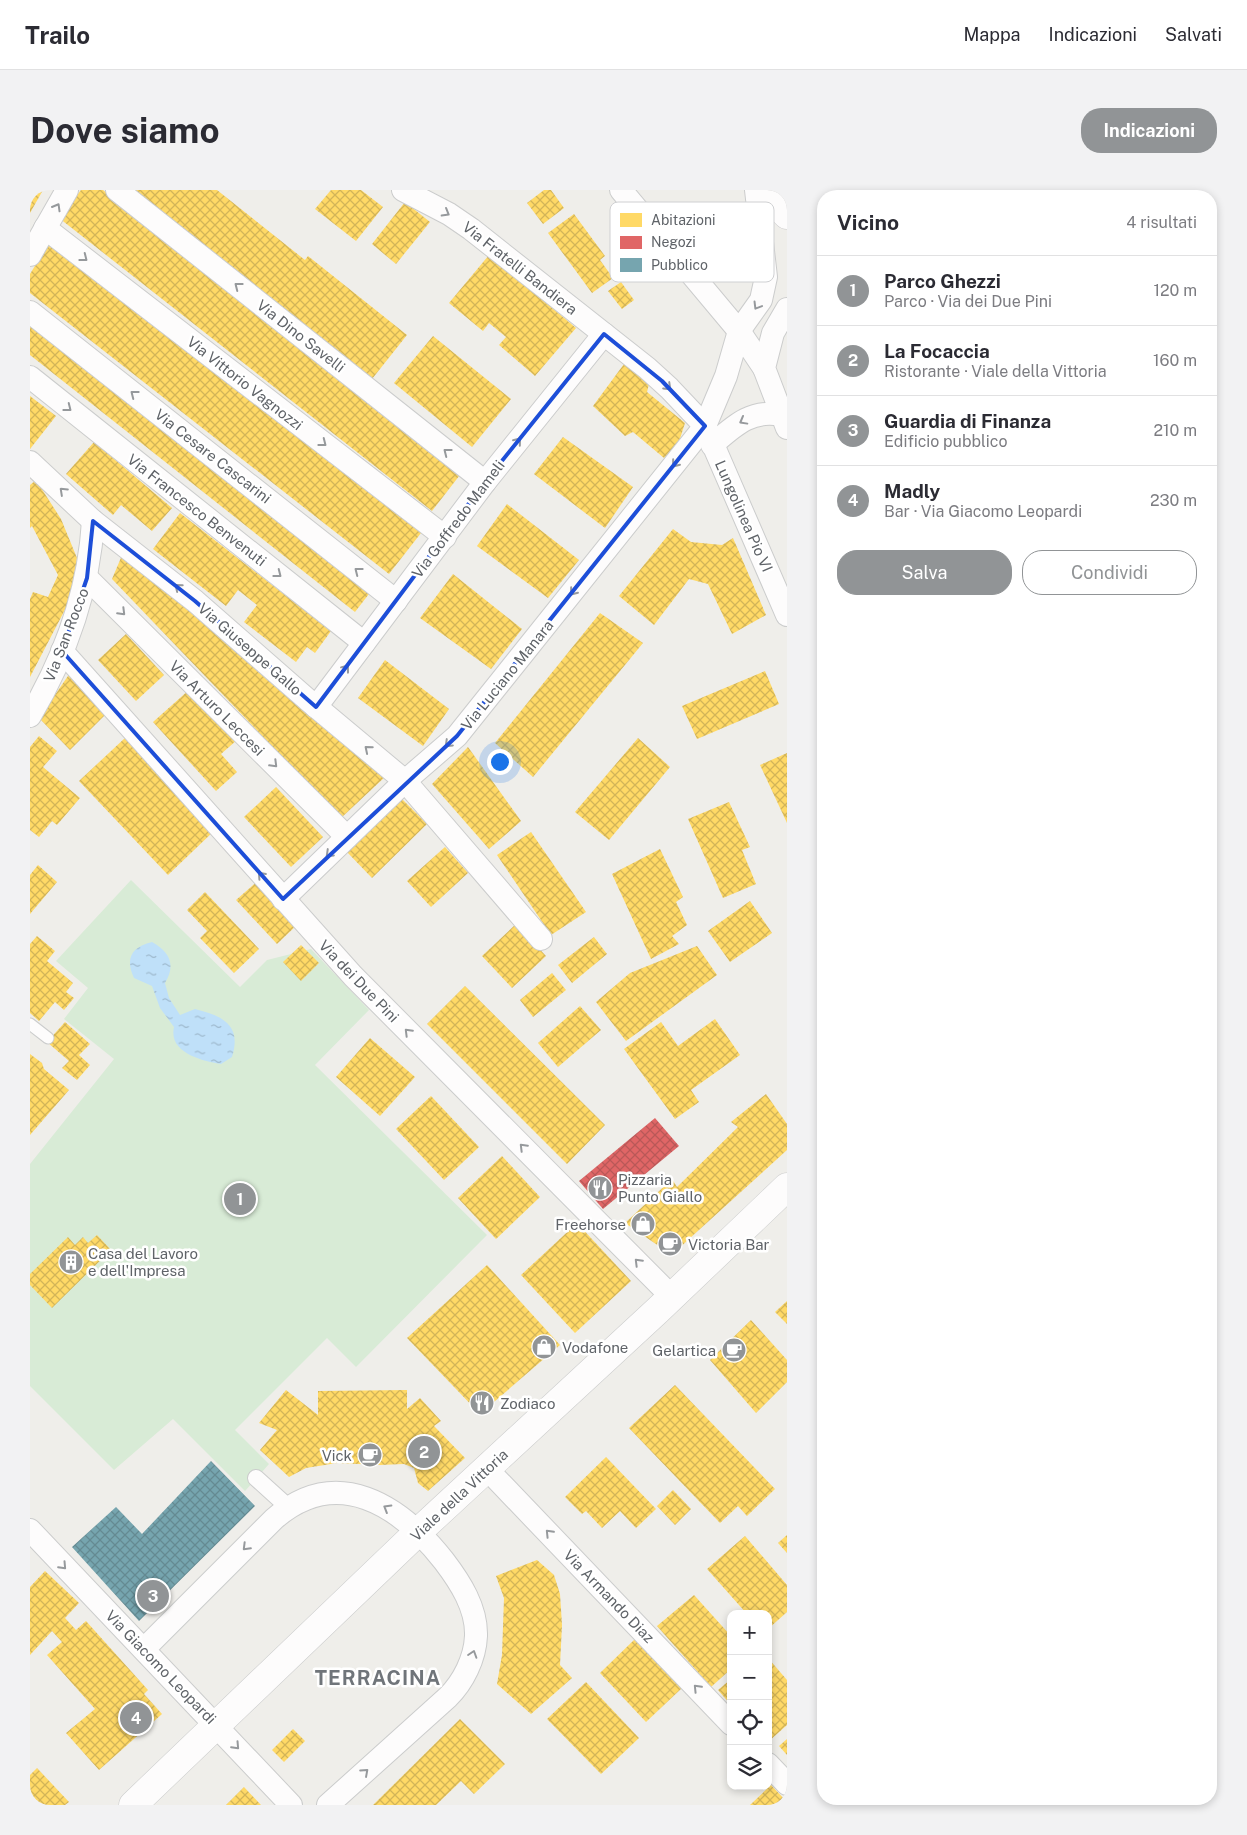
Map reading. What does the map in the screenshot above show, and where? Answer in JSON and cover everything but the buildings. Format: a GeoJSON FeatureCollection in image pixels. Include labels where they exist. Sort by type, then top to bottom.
{"type":"FeatureCollection","features":[{"type":"Feature","properties":{"kind":"street"},"geometry":{"type":"LineString","coordinates":[[30,255],[67,190]]}},
{"type":"Feature","properties":{"kind":"street","name":"Via Dino Savelli"},"geometry":{"type":"LineString","coordinates":[[117,190],[485,482]]}},
{"type":"Feature","properties":{"kind":"street","name":"Via Fratelli Bandiera"},"geometry":{"type":"LineString","coordinates":[[404,190],[471,229],[631,356]]}},
{"type":"Feature","properties":{"kind":"street"},"geometry":{"type":"LineString","coordinates":[[621,190],[631,202]]}},
{"type":"Feature","properties":{"kind":"street"},"geometry":{"type":"LineString","coordinates":[[763,190],[787,215]]}},
{"type":"Feature","properties":{"kind":"street","name":"Via Vittorio Vagnozzi"},"geometry":{"type":"LineString","coordinates":[[45,228],[445,537]]}},
{"type":"Feature","properties":{"kind":"street"},"geometry":{"type":"LineString","coordinates":[[698,282],[739,331],[764,368],[784,422]]}},
{"type":"Feature","properties":{"kind":"street"},"geometry":{"type":"LineString","coordinates":[[709,436],[739,331],[755,311],[766,288],[766,282]]}},
{"type":"Feature","properties":{"kind":"street"},"geometry":{"type":"LineString","coordinates":[[764,368],[773,333],[787,309]]}},
{"type":"Feature","properties":{"kind":"street","name":"Via Cesare Cascarini"},"geometry":{"type":"LineString","coordinates":[[30,312],[396,601]]}},
{"type":"Feature","properties":{"kind":"street","name":"Via Goffredo Mameli"},"geometry":{"type":"LineString","coordinates":[[316,707],[485,482],[604,334]]}},
{"type":"Feature","properties":{"kind":"street","name":"Lungolinea Pio VI"},"geometry":{"type":"LineString","coordinates":[[631,356],[669,388],[709,436],[787,615]]}},
{"type":"Feature","properties":{"kind":"street","name":"Via Francesco Benvenuti"},"geometry":{"type":"LineString","coordinates":[[30,377],[364,643]]}},
{"type":"Feature","properties":{"kind":"street"},"geometry":{"type":"LineString","coordinates":[[709,436],[746,418],[762,414],[784,422]]}},
{"type":"Feature","properties":{"kind":"street","name":"Via Luciano Manara"},"geometry":{"type":"LineString","coordinates":[[283,899],[405,781],[442,750],[468,724],[709,436]]}},
{"type":"Feature","properties":{"kind":"street","name":"Via Giuseppe Gallo"},"geometry":{"type":"LineString","coordinates":[[30,462],[93,521],[208,612],[316,707],[405,781],[541,939]]}},
{"type":"Feature","properties":{"kind":"street","name":"Via San Rocco"},"geometry":{"type":"LineString","coordinates":[[30,716],[62,651],[80,605],[87,578],[93,521]]}},
{"type":"Feature","properties":{"kind":"street","name":"Via Arturo Leccesi"},"geometry":{"type":"LineString","coordinates":[[87,578],[347,837]]}},
{"type":"Feature","properties":{"kind":"street","name":"Via dei Due Pini"},"geometry":{"type":"LineString","coordinates":[[62,651],[366,990],[672,1297]]}},
{"type":"Feature","properties":{"kind":"street","name":"Viale della Vittoria"},"geometry":{"type":"LineString","coordinates":[[133,1805],[419,1531],[672,1297],[787,1187]]}},
{"type":"Feature","properties":{"kind":"street","name":"Via Armando Diaz"},"geometry":{"type":"LineString","coordinates":[[487,1469],[727,1720]]}},
{"type":"Feature","properties":{"kind":"street"},"geometry":{"type":"LineString","coordinates":[[256,1478],[288,1507]]}},
{"type":"Feature","properties":{"kind":"street"},"geometry":{"type":"LineString","coordinates":[[144,1649],[288,1507],[302,1499],[320,1494],[359,1495],[383,1504],[419,1531],[454,1576],[471,1607],[476,1636],[472,1657],[461,1680],[448,1698],[328,1805]]}},
{"type":"Feature","properties":{"kind":"street","name":"Via Giacomo Leopardi"},"geometry":{"type":"LineString","coordinates":[[30,1530],[291,1805]]}},
{"type":"Feature","properties":{"kind":"street"},"geometry":{"type":"LineString","coordinates":[[772,1768],[787,1784]]}},
{"type":"Feature","properties":{"kind":"lane"},"geometry":{"type":"LineString","coordinates":[[30,1024],[48,1038]]}},
{"type":"Feature","properties":{"kind":"highlighted area"},"geometry":{"type":"Polygon","coordinates":[[[604,334],[662,381],[705,426],[457,736],[283,899],[62,651],[87,578],[93,521],[195,601],[316,707],[485,482],[604,334]]]}},
{"type":"Feature","properties":{"kind":"green space"},"geometry":{"type":"Polygon","coordinates":[[[131,880],[240,987],[267,960],[311,949],[369,1010],[315,1065],[487,1235],[356,1367],[327,1338],[235,1430],[269,1464],[245,1491],[173,1419],[114,1470],[30,1386],[30,1164],[114,1059],[64,1019],[88,988],[56,961],[131,880]]]}},
{"type":"Feature","properties":{"kind":"water"},"geometry":{"type":"Polygon","coordinates":[[[152,942],[163,950],[169,959],[170,970],[165,983],[169,998],[180,1015],[195,1009],[222,1019],[232,1030],[234,1046],[232,1057],[221,1064],[197,1058],[181,1049],[176,1043],[174,1027],[160,1008],[152,986],[134,978],[130,965],[132,955],[139,947],[152,942]]]}},
{"type":"Feature","properties":{"kind":"place","name":"Pizzaria Punto Giallo"},"geometry":{"type":"Point","coordinates":[600,1188]}},
{"type":"Feature","properties":{"kind":"place","name":"Parco Ghezzi"},"geometry":{"type":"Point","coordinates":[240,1199]}},
{"type":"Feature","properties":{"kind":"place","name":"Freehorse"},"geometry":{"type":"Point","coordinates":[643,1224]}},
{"type":"Feature","properties":{"kind":"place","name":"Victoria Bar"},"geometry":{"type":"Point","coordinates":[670,1244]}},
{"type":"Feature","properties":{"kind":"place","name":"Casa del Lavoro e dell'Impresa"},"geometry":{"type":"Point","coordinates":[71,1262]}},
{"type":"Feature","properties":{"kind":"place","name":"Vodafone"},"geometry":{"type":"Point","coordinates":[544,1347]}},
{"type":"Feature","properties":{"kind":"place","name":"Gelartica"},"geometry":{"type":"Point","coordinates":[734,1350]}},
{"type":"Feature","properties":{"kind":"place","name":"Zodiaco"},"geometry":{"type":"Point","coordinates":[482,1403]}},
{"type":"Feature","properties":{"kind":"place","name":"La Focaccia"},"geometry":{"type":"Point","coordinates":[424,1452]}},
{"type":"Feature","properties":{"kind":"place","name":"Vick"},"geometry":{"type":"Point","coordinates":[370,1455]}},
{"type":"Feature","properties":{"kind":"place","name":"Guardia di Finanza"},"geometry":{"type":"Point","coordinates":[153,1596]}},
{"type":"Feature","properties":{"kind":"place","name":"Madly"},"geometry":{"type":"Point","coordinates":[136,1718]}},
{"type":"Feature","properties":{"kind":"district","name":"TERRACINA"},"geometry":{"type":"Point","coordinates":[378,1678]}}]}
